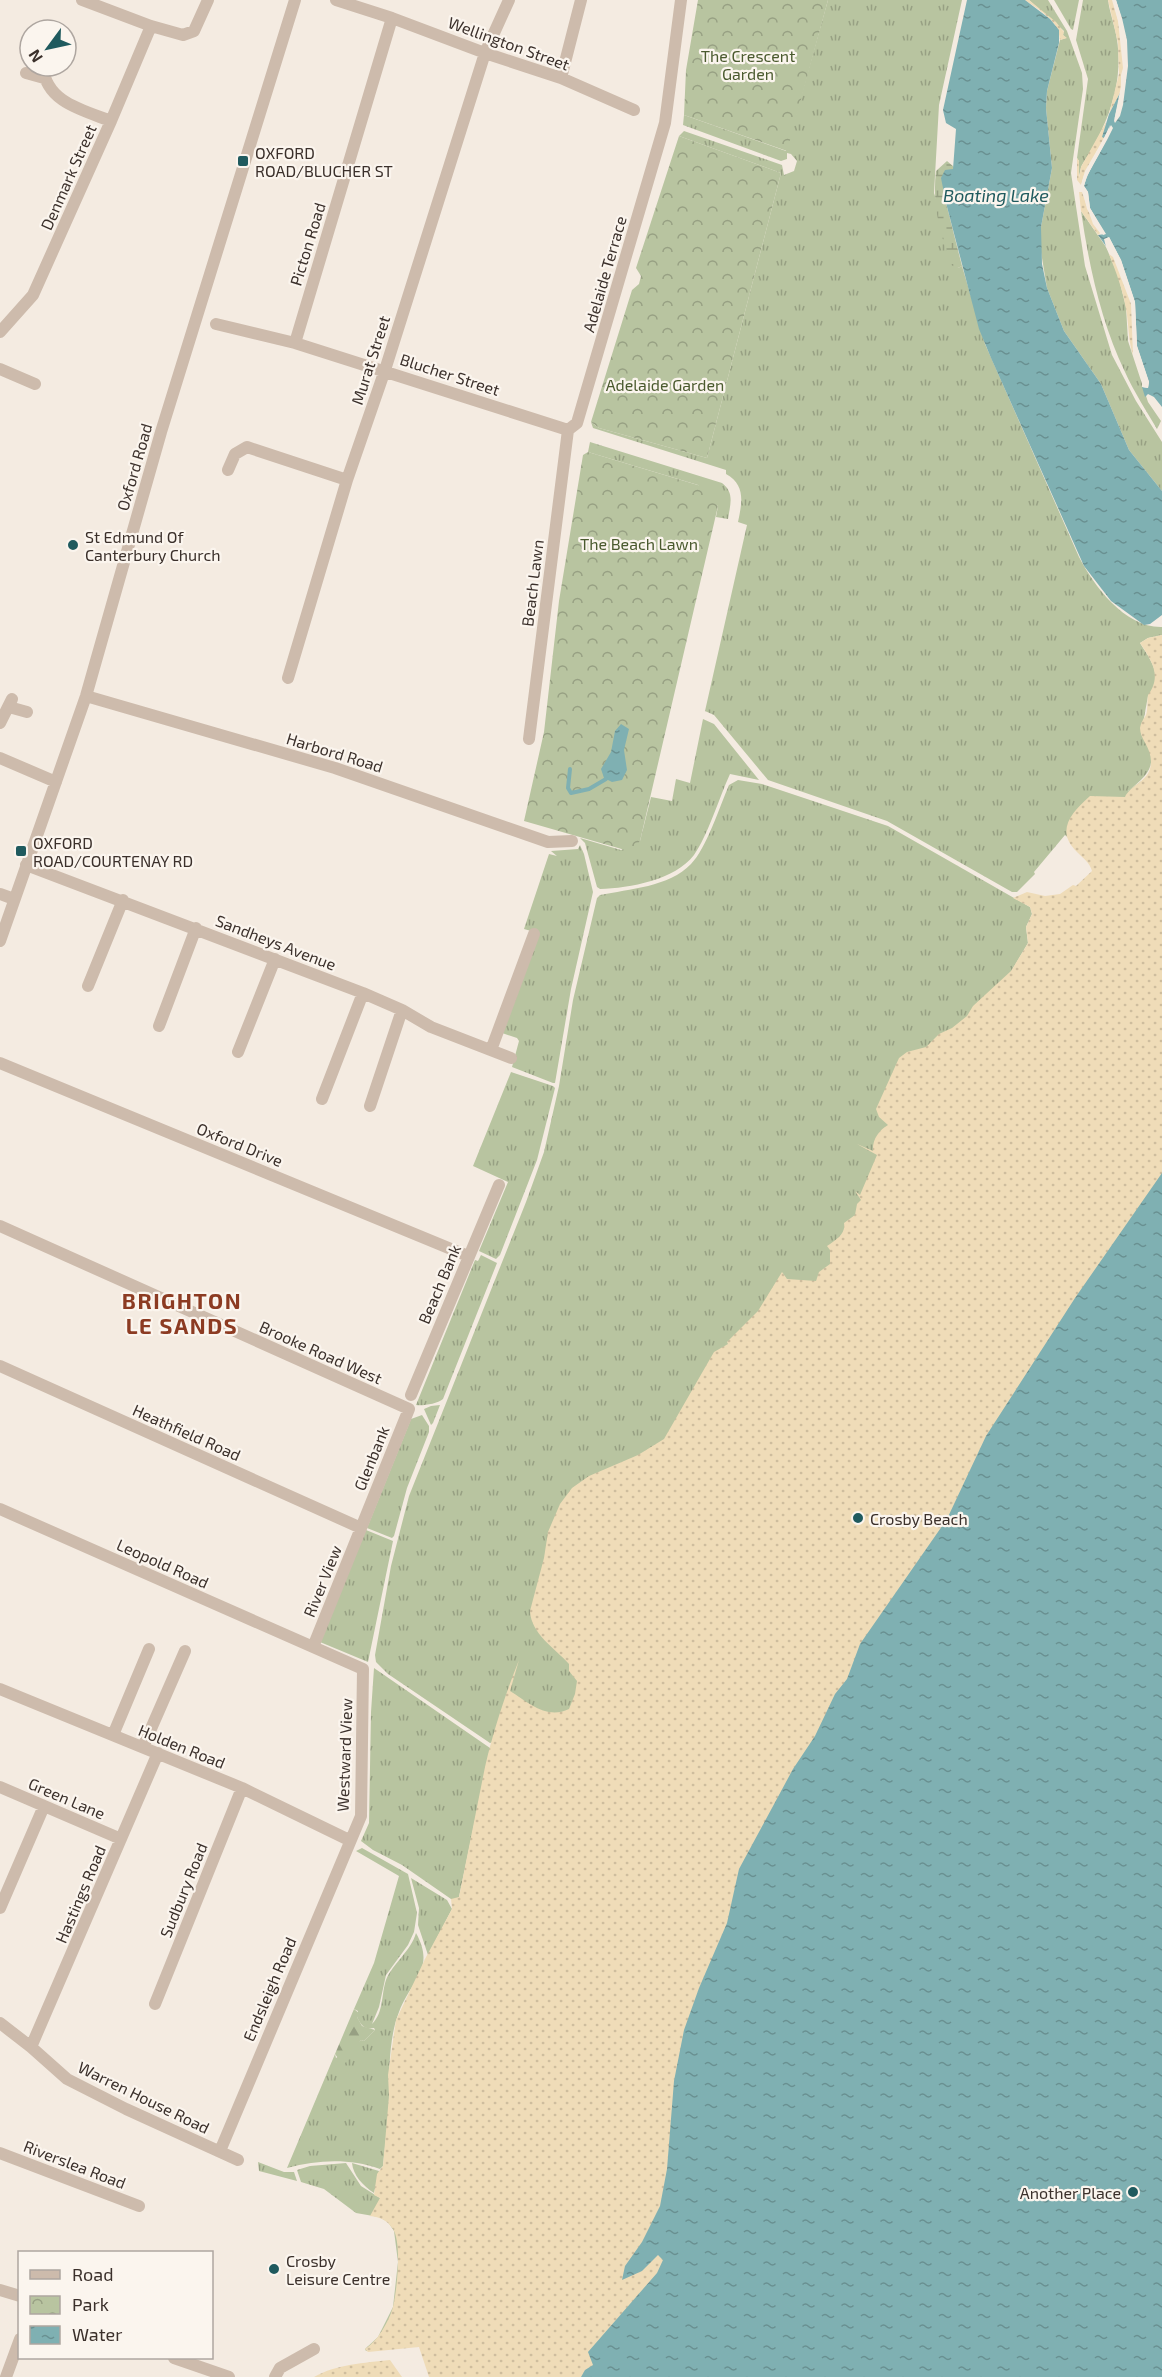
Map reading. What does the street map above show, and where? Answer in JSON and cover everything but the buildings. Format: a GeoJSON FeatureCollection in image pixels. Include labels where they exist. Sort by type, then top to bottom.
{"type":"FeatureCollection","features":[{"type":"Feature","properties":{"kind":"street"},"geometry":{"type":"LineString","coordinates":[[82,0],[151,26],[183,35],[194,31],[208,0]]}},
{"type":"Feature","properties":{"kind":"street","name":"Oxford Road"},"geometry":{"type":"LineString","coordinates":[[0,941],[86,696],[160,432],[295,0]]}},
{"type":"Feature","properties":{"kind":"street","name":"Murat Street"},"geometry":{"type":"LineString","coordinates":[[288,678],[347,480],[385,370],[485,53],[509,0]]}},
{"type":"Feature","properties":{"kind":"street"},"geometry":{"type":"LineString","coordinates":[[561,78],[581,0]]}},
{"type":"Feature","properties":{"kind":"street","name":"Adelaide Terrace"},"geometry":{"type":"LineString","coordinates":[[568,430],[577,423],[665,123],[681,0]]}},
{"type":"Feature","properties":{"kind":"street","name":"Wellington Street"},"geometry":{"type":"LineString","coordinates":[[343,1],[561,78],[634,110]]}},
{"type":"Feature","properties":{"kind":"street","name":"Picton Road"},"geometry":{"type":"LineString","coordinates":[[295,343],[392,18]]}},
{"type":"Feature","properties":{"kind":"street","name":"Denmark Street"},"geometry":{"type":"LineString","coordinates":[[0,332],[33,295],[151,26]]}},
{"type":"Feature","properties":{"kind":"street"},"geometry":{"type":"LineString","coordinates":[[46,78],[52,93],[71,106],[111,121]]}},
{"type":"Feature","properties":{"kind":"street","name":"Blucher Street"},"geometry":{"type":"LineString","coordinates":[[216,324],[295,343],[385,370],[568,430]]}},
{"type":"Feature","properties":{"kind":"street"},"geometry":{"type":"LineString","coordinates":[[0,369],[35,384]]}},
{"type":"Feature","properties":{"kind":"street","name":"Beach Lawn"},"geometry":{"type":"LineString","coordinates":[[529,739],[568,430]]}},
{"type":"Feature","properties":{"kind":"street"},"geometry":{"type":"LineString","coordinates":[[228,470],[235,454],[247,447],[291,469],[347,480]]}},
{"type":"Feature","properties":{"kind":"street","name":"Harbord Road"},"geometry":{"type":"LineString","coordinates":[[86,696],[335,768],[548,842],[572,841]]}},
{"type":"Feature","properties":{"kind":"street"},"geometry":{"type":"LineString","coordinates":[[0,723],[11,703],[27,712]]}},
{"type":"Feature","properties":{"kind":"street"},"geometry":{"type":"LineString","coordinates":[[0,758],[56,782]]}},
{"type":"Feature","properties":{"kind":"street","name":"Sandheys Avenue"},"geometry":{"type":"LineString","coordinates":[[26,865],[363,993],[402,1010],[431,1027],[511,1058]]}},
{"type":"Feature","properties":{"kind":"street"},"geometry":{"type":"LineString","coordinates":[[0,894],[14,899]]}},
{"type":"Feature","properties":{"kind":"street"},"geometry":{"type":"LineString","coordinates":[[88,986],[123,900]]}},
{"type":"Feature","properties":{"kind":"street"},"geometry":{"type":"LineString","coordinates":[[159,1026],[196,928]]}},
{"type":"Feature","properties":{"kind":"street"},"geometry":{"type":"LineString","coordinates":[[491,1050],[534,934]]}},
{"type":"Feature","properties":{"kind":"street"},"geometry":{"type":"LineString","coordinates":[[238,1052],[275,959]]}},
{"type":"Feature","properties":{"kind":"street"},"geometry":{"type":"LineString","coordinates":[[322,1099],[363,993]]}},
{"type":"Feature","properties":{"kind":"street"},"geometry":{"type":"LineString","coordinates":[[370,1106],[402,1010]]}},
{"type":"Feature","properties":{"kind":"street","name":"Oxford Drive"},"geometry":{"type":"LineString","coordinates":[[0,1063],[468,1256]]}},
{"type":"Feature","properties":{"kind":"street","name":"Beach Bank"},"geometry":{"type":"LineString","coordinates":[[411,1395],[500,1185]]}},
{"type":"Feature","properties":{"kind":"street","name":"Brooke Road West"},"geometry":{"type":"LineString","coordinates":[[0,1226],[399,1405]]}},
{"type":"Feature","properties":{"kind":"street","name":"Heathfield Road"},"geometry":{"type":"LineString","coordinates":[[0,1366],[361,1528]]}},
{"type":"Feature","properties":{"kind":"street","name":"Glenbank"},"geometry":{"type":"LineString","coordinates":[[361,1528],[408,1409],[399,1405]]}},
{"type":"Feature","properties":{"kind":"street","name":"Leopold Road"},"geometry":{"type":"LineString","coordinates":[[0,1509],[363,1669]]}},
{"type":"Feature","properties":{"kind":"street","name":"River View"},"geometry":{"type":"LineString","coordinates":[[313,1647],[361,1528]]}},
{"type":"Feature","properties":{"kind":"street"},"geometry":{"type":"LineString","coordinates":[[113,1735],[149,1649]]}},
{"type":"Feature","properties":{"kind":"street"},"geometry":{"type":"LineString","coordinates":[[143,1747],[185,1651]]}},
{"type":"Feature","properties":{"kind":"street","name":"Westward View"},"geometry":{"type":"LineString","coordinates":[[349,1840],[361,1816],[363,1669]]}},
{"type":"Feature","properties":{"kind":"street","name":"Holden Road"},"geometry":{"type":"LineString","coordinates":[[0,1689],[242,1788],[349,1840]]}},
{"type":"Feature","properties":{"kind":"street","name":"Hastings Road"},"geometry":{"type":"LineString","coordinates":[[31,2047],[158,1754]]}},
{"type":"Feature","properties":{"kind":"street","name":"Green Lane"},"geometry":{"type":"LineString","coordinates":[[0,1787],[121,1839]]}},
{"type":"Feature","properties":{"kind":"street","name":"Sudbury Road"},"geometry":{"type":"LineString","coordinates":[[156,2004],[242,1788]]}},
{"type":"Feature","properties":{"kind":"street"},"geometry":{"type":"LineString","coordinates":[[0,1908],[44,1806]]}},
{"type":"Feature","properties":{"kind":"street","name":"Endsleigh Road"},"geometry":{"type":"LineString","coordinates":[[219,2151],[349,1840]]}},
{"type":"Feature","properties":{"kind":"street","name":"Warren House Road"},"geometry":{"type":"LineString","coordinates":[[0,2023],[67,2079],[126,2109],[238,2160]]}},
{"type":"Feature","properties":{"kind":"street","name":"Riverslea Road"},"geometry":{"type":"LineString","coordinates":[[0,2153],[139,2206]]}},
{"type":"Feature","properties":{"kind":"street"},"geometry":{"type":"LineString","coordinates":[[0,2290],[18,2295]]}},
{"type":"Feature","properties":{"kind":"street"},"geometry":{"type":"LineString","coordinates":[[6,2377],[18,2344]]}},
{"type":"Feature","properties":{"kind":"street"},"geometry":{"type":"LineString","coordinates":[[275,2377],[280,2368],[314,2349]]}},
{"type":"Feature","properties":{"kind":"street"},"geometry":{"type":"LineString","coordinates":[[177,2359],[229,2377]]}},
{"type":"Feature","properties":{"kind":"green space","name":"The Crescent Garden"},"geometry":{"type":"Polygon","coordinates":[[[698,0],[828,0],[787,151],[684,115],[686,70],[698,0]]]}},
{"type":"Feature","properties":{"kind":"green space"},"geometry":{"type":"Polygon","coordinates":[[[828,0],[962,0],[939,105],[934,193],[958,268],[962,266],[985,344],[1079,557],[1102,592],[1123,613],[1136,621],[1162,627],[1162,635],[1148,638],[1140,643],[1154,667],[1156,679],[1152,692],[1162,711],[1148,696],[1141,734],[1150,752],[1150,766],[1142,778],[1128,791],[1147,777],[1162,758],[1162,859],[1096,862],[1065,835],[1034,872],[1035,874],[1017,892],[1012,892],[887,821],[768,780],[714,715],[705,711],[747,525],[738,522],[740,489],[737,483],[726,474],[726,470],[593,428],[591,422],[599,428],[707,458],[781,173],[679,136],[684,131],[782,165],[784,175],[794,171],[797,161],[791,154],[787,153],[787,159],[781,161],[683,125],[684,115],[786,151],[828,0]]]}},
{"type":"Feature","properties":{"kind":"green space"},"geometry":{"type":"Polygon","coordinates":[[[1029,0],[1048,0],[1067,31],[1082,73],[1083,89],[1071,173],[1085,266],[1112,355],[1136,401],[1162,442],[1162,491],[1129,450],[1101,384],[1064,331],[1047,288],[1040,246],[1041,227],[1052,168],[1046,108],[1047,91],[1060,40],[1066,38],[1063,35],[1064,31],[1029,0]]]}},
{"type":"Feature","properties":{"kind":"green space"},"geometry":{"type":"Polygon","coordinates":[[[1054,0],[1079,0],[1073,30],[1071,29],[1054,0]]]}},
{"type":"Feature","properties":{"kind":"green space"},"geometry":{"type":"Polygon","coordinates":[[[1083,0],[1108,0],[1116,35],[1118,74],[1111,106],[1078,178],[1079,161],[1077,158],[1088,79],[1076,40],[1083,0]]]}},
{"type":"Feature","properties":{"kind":"green space","name":"Adelaide Garden"},"geometry":{"type":"Polygon","coordinates":[[[679,136],[781,173],[707,458],[599,428],[591,422],[632,290],[639,284],[641,276],[636,268],[679,136]]]}},
{"type":"Feature","properties":{"kind":"green space"},"geometry":{"type":"Polygon","coordinates":[[[947,161],[954,167],[946,203],[962,266],[958,268],[951,265],[940,230],[936,207],[936,171],[947,161]]]}},
{"type":"Feature","properties":{"kind":"green space"},"geometry":{"type":"Polygon","coordinates":[[[1081,211],[1106,247],[1118,275],[1126,307],[1128,341],[1148,402],[1161,421],[1157,429],[1136,394],[1109,333],[1092,273],[1081,211]]]}},
{"type":"Feature","properties":{"kind":"green space"},"geometry":{"type":"Polygon","coordinates":[[[590,442],[722,483],[730,495],[728,519],[716,517],[718,506],[698,485],[588,452],[590,442]]]}},
{"type":"Feature","properties":{"kind":"green space","name":"The Beach Lawn"},"geometry":{"type":"Polygon","coordinates":[[[588,452],[701,486],[710,491],[718,506],[640,841],[633,848],[625,850],[524,821],[544,732],[559,601],[583,455],[588,452]]]}},
{"type":"Feature","properties":{"kind":"green space"},"geometry":{"type":"Polygon","coordinates":[[[703,719],[714,724],[759,780],[730,774],[699,847],[686,864],[676,871],[651,881],[625,887],[600,889],[597,887],[585,843],[580,838],[621,850],[640,841],[651,797],[672,801],[676,779],[690,783],[703,719]]]}},
{"type":"Feature","properties":{"kind":"green space"},"geometry":{"type":"Polygon","coordinates":[[[738,780],[762,784],[888,826],[1030,907],[1032,914],[1026,927],[1028,943],[1012,970],[1018,967],[1043,914],[876,1302],[786,1279],[783,1273],[791,1292],[729,1344],[654,1691],[490,1743],[388,1674],[376,1662],[375,1655],[391,1566],[409,1496],[544,1152],[559,1086],[573,1000],[597,898],[600,895],[660,882],[682,872],[697,857],[702,848],[729,785],[738,780]]]}},
{"type":"Feature","properties":{"kind":"green space"},"geometry":{"type":"Polygon","coordinates":[[[580,845],[593,892],[571,989],[555,1083],[553,1083],[512,1067],[519,1041],[517,1038],[502,1033],[538,933],[524,929],[549,854],[557,856],[551,851],[578,849],[580,845]]]}},
{"type":"Feature","properties":{"kind":"green space"},"geometry":{"type":"Polygon","coordinates":[[[511,1072],[555,1088],[537,1160],[500,1255],[496,1259],[479,1251],[508,1182],[473,1166],[511,1072]]]}},
{"type":"Feature","properties":{"kind":"green space"},"geometry":{"type":"Polygon","coordinates":[[[481,1255],[497,1263],[443,1399],[430,1404],[416,1405],[475,1260],[478,1261],[481,1255]]]}},
{"type":"Feature","properties":{"kind":"green space"},"geometry":{"type":"Polygon","coordinates":[[[440,1405],[433,1423],[431,1425],[424,1409],[440,1405]]]}},
{"type":"Feature","properties":{"kind":"green space"},"geometry":{"type":"Polygon","coordinates":[[[422,1415],[429,1426],[429,1432],[407,1488],[392,1538],[367,1528],[411,1419],[422,1415]]]}},
{"type":"Feature","properties":{"kind":"green space"},"geometry":{"type":"Polygon","coordinates":[[[366,1530],[393,1541],[368,1662],[320,1642],[366,1530]]]}},
{"type":"Feature","properties":{"kind":"green space"},"geometry":{"type":"Polygon","coordinates":[[[374,1668],[490,1748],[459,1897],[456,1899],[451,1899],[402,1865],[361,1841],[369,1823],[374,1668]]]}},
{"type":"Feature","properties":{"kind":"green space"},"geometry":{"type":"Polygon","coordinates":[[[362,1848],[408,1874],[417,1913],[414,1932],[408,1945],[386,1975],[379,2007],[372,2024],[379,2014],[386,1980],[410,1946],[416,1933],[422,1945],[423,1956],[423,1965],[399,2012],[393,2032],[383,2166],[380,2169],[368,2165],[334,2161],[287,2168],[335,2054],[336,2058],[361,2040],[364,2041],[375,2030],[362,2025],[357,2017],[358,2011],[354,2009],[374,1963],[399,1876],[356,1851],[362,1848]]]}},
{"type":"Feature","properties":{"kind":"green space"},"geometry":{"type":"Polygon","coordinates":[[[411,1878],[447,1900],[452,1909],[428,1955],[418,1925],[419,1908],[411,1878]]]}},
{"type":"Feature","properties":{"kind":"green space"},"geometry":{"type":"Polygon","coordinates":[[[354,2009],[360,2014],[357,2017],[362,2026],[375,2030],[364,2041],[361,2040],[357,2044],[356,2052],[343,2065],[335,2054],[354,2009]]]}},
{"type":"Feature","properties":{"kind":"green space"},"geometry":{"type":"Polygon","coordinates":[[[258,2162],[284,2172],[294,2172],[297,2181],[259,2171],[258,2162]]]}},
{"type":"Feature","properties":{"kind":"green space"},"geometry":{"type":"Polygon","coordinates":[[[346,2163],[361,2186],[380,2198],[410,2183],[391,2345],[366,2351],[365,2349],[378,2337],[393,2307],[398,2262],[394,2231],[388,2222],[379,2217],[356,2213],[324,2189],[301,2182],[297,2170],[310,2166],[346,2163]]]}},
{"type":"Feature","properties":{"kind":"green space"},"geometry":{"type":"Polygon","coordinates":[[[352,2163],[379,2171],[374,2193],[359,2180],[352,2163]]]}},
{"type":"Feature","properties":{"kind":"sand"},"geometry":{"type":"Polygon","coordinates":[[[1025,0],[1029,0],[1056,22],[1067,38],[1060,40],[1052,21],[1025,0]]]}},
{"type":"Feature","properties":{"kind":"sand"},"geometry":{"type":"Polygon","coordinates":[[[1108,0],[1112,0],[1118,21],[1123,68],[1121,91],[1109,114],[1119,74],[1118,43],[1108,0]]]}},
{"type":"Feature","properties":{"kind":"sand"},"geometry":{"type":"Polygon","coordinates":[[[1106,122],[1104,138],[1085,171],[1081,185],[1077,180],[1077,158],[1079,178],[1081,167],[1106,122]]]}},
{"type":"Feature","properties":{"kind":"sand"},"geometry":{"type":"Polygon","coordinates":[[[1079,192],[1082,192],[1093,224],[1100,233],[1098,235],[1081,211],[1079,192]]]}},
{"type":"Feature","properties":{"kind":"sand"},"geometry":{"type":"Polygon","coordinates":[[[1109,254],[1113,257],[1131,304],[1133,355],[1123,295],[1109,254]]]}},
{"type":"Feature","properties":{"kind":"sand","name":"Crosby Beach"},"geometry":{"type":"Polygon","coordinates":[[[1162,635],[1162,2377],[429,2377],[419,2347],[368,2352],[365,2349],[379,2336],[391,2312],[397,2279],[398,2255],[393,2229],[383,2220],[370,2216],[380,2198],[374,2195],[377,2174],[383,2166],[389,2096],[388,2075],[396,2020],[452,1909],[451,1899],[459,1897],[488,1754],[519,1660],[510,1691],[531,1705],[553,1713],[561,1712],[569,1709],[575,1694],[577,1681],[569,1671],[569,1664],[539,1634],[531,1619],[530,1611],[544,1558],[548,1532],[560,1504],[572,1488],[589,1476],[638,1455],[664,1439],[714,1352],[728,1344],[727,1342],[758,1311],[782,1272],[787,1279],[816,1281],[819,1272],[830,1264],[830,1250],[827,1246],[840,1236],[844,1223],[855,1215],[857,1204],[861,1200],[855,1191],[860,1195],[877,1155],[857,1144],[873,1151],[877,1136],[888,1125],[879,1117],[876,1109],[899,1058],[907,1052],[926,1047],[939,1034],[952,1028],[1011,971],[1028,943],[1026,927],[1032,914],[1030,907],[1013,898],[1027,892],[1045,896],[1060,894],[1073,885],[1076,886],[1092,871],[1067,837],[1068,822],[1077,809],[1090,796],[1125,797],[1148,773],[1151,756],[1140,728],[1147,713],[1148,695],[1155,675],[1151,662],[1140,643],[1148,638],[1162,635]]]}},
{"type":"Feature","properties":{"kind":"sand"},"geometry":{"type":"Polygon","coordinates":[[[390,2360],[402,2377],[314,2377],[341,2367],[390,2360]]]}},
{"type":"Feature","properties":{"kind":"water","name":"Boating Lake"},"geometry":{"type":"Polygon","coordinates":[[[967,0],[1025,0],[1050,19],[1059,30],[1059,43],[1047,91],[1046,108],[1052,168],[1041,227],[1042,264],[1047,288],[1064,331],[1101,384],[1129,450],[1162,491],[1162,615],[1150,624],[1144,625],[1111,601],[1084,566],[979,329],[941,178],[945,170],[953,169],[956,129],[946,123],[943,110],[967,0]]]}},
{"type":"Feature","properties":{"kind":"water"},"geometry":{"type":"Polygon","coordinates":[[[1116,0],[1162,0],[1162,407],[1154,397],[1148,394],[1145,397],[1142,387],[1148,388],[1149,382],[1137,346],[1135,302],[1121,260],[1109,237],[1106,242],[1108,249],[1098,235],[1105,234],[1090,208],[1088,192],[1084,186],[1105,142],[1110,125],[1104,138],[1102,137],[1109,114],[1121,91],[1114,121],[1123,88],[1127,61],[1125,33],[1116,0]]]}},
{"type":"Feature","properties":{"kind":"water"},"geometry":{"type":"Polygon","coordinates":[[[621,724],[629,729],[624,750],[627,770],[622,780],[612,782],[604,778],[601,769],[611,752],[615,731],[621,724]]]}},
{"type":"Feature","properties":{"kind":"water"},"geometry":{"type":"Polygon","coordinates":[[[1162,1173],[1162,2377],[581,2377],[585,2370],[593,2365],[588,2352],[657,2273],[663,2260],[658,2255],[642,2271],[622,2280],[625,2266],[642,2242],[660,2206],[667,2169],[674,2081],[684,2030],[727,1923],[739,1869],[793,1769],[815,1736],[835,1694],[847,1679],[860,1644],[947,1519],[986,1436],[1075,1298],[1162,1173]]]}},
{"type":"Feature","properties":{"kind":"pier"},"geometry":{"type":"Polygon","coordinates":[[[1113,0],[1116,0],[1127,40],[1128,66],[1123,105],[1115,123],[1125,66],[1123,40],[1113,0]]]}},
{"type":"Feature","properties":{"kind":"pier"},"geometry":{"type":"Polygon","coordinates":[[[1111,125],[1113,128],[1084,186],[1088,192],[1090,208],[1106,234],[1103,235],[1087,209],[1081,185],[1111,125]]]}},
{"type":"Feature","properties":{"kind":"pier"},"geometry":{"type":"Polygon","coordinates":[[[1109,237],[1121,260],[1135,302],[1137,346],[1149,382],[1148,388],[1142,387],[1142,384],[1146,382],[1134,347],[1132,303],[1118,261],[1110,245],[1109,252],[1106,247],[1104,239],[1109,237]]]}},
{"type":"Feature","properties":{"kind":"waterway"},"geometry":{"type":"LineString","coordinates":[[570,769],[568,788],[571,793],[589,789],[606,779]]}},
{"type":"Feature","properties":{"kind":"place","name":"OXFORD ROAD/BLUCHER ST"},"geometry":{"type":"Point","coordinates":[243,161]}},
{"type":"Feature","properties":{"kind":"place","name":"St Edmund Of Canterbury Church"},"geometry":{"type":"Point","coordinates":[73,545]}},
{"type":"Feature","properties":{"kind":"place","name":"OXFORD ROAD/COURTENAY RD"},"geometry":{"type":"Point","coordinates":[21,851]}},
{"type":"Feature","properties":{"kind":"place","name":"Crosby Beach"},"geometry":{"type":"Point","coordinates":[858,1518]}},
{"type":"Feature","properties":{"kind":"place","name":"Another Place"},"geometry":{"type":"Point","coordinates":[1133,2192]}},
{"type":"Feature","properties":{"kind":"place","name":"Crosby Leisure Centre"},"geometry":{"type":"Point","coordinates":[274,2269]}},
{"type":"Feature","properties":{"kind":"district","name":"BRIGHTON LE SANDS"},"geometry":{"type":"Point","coordinates":[182,1312]}}]}
